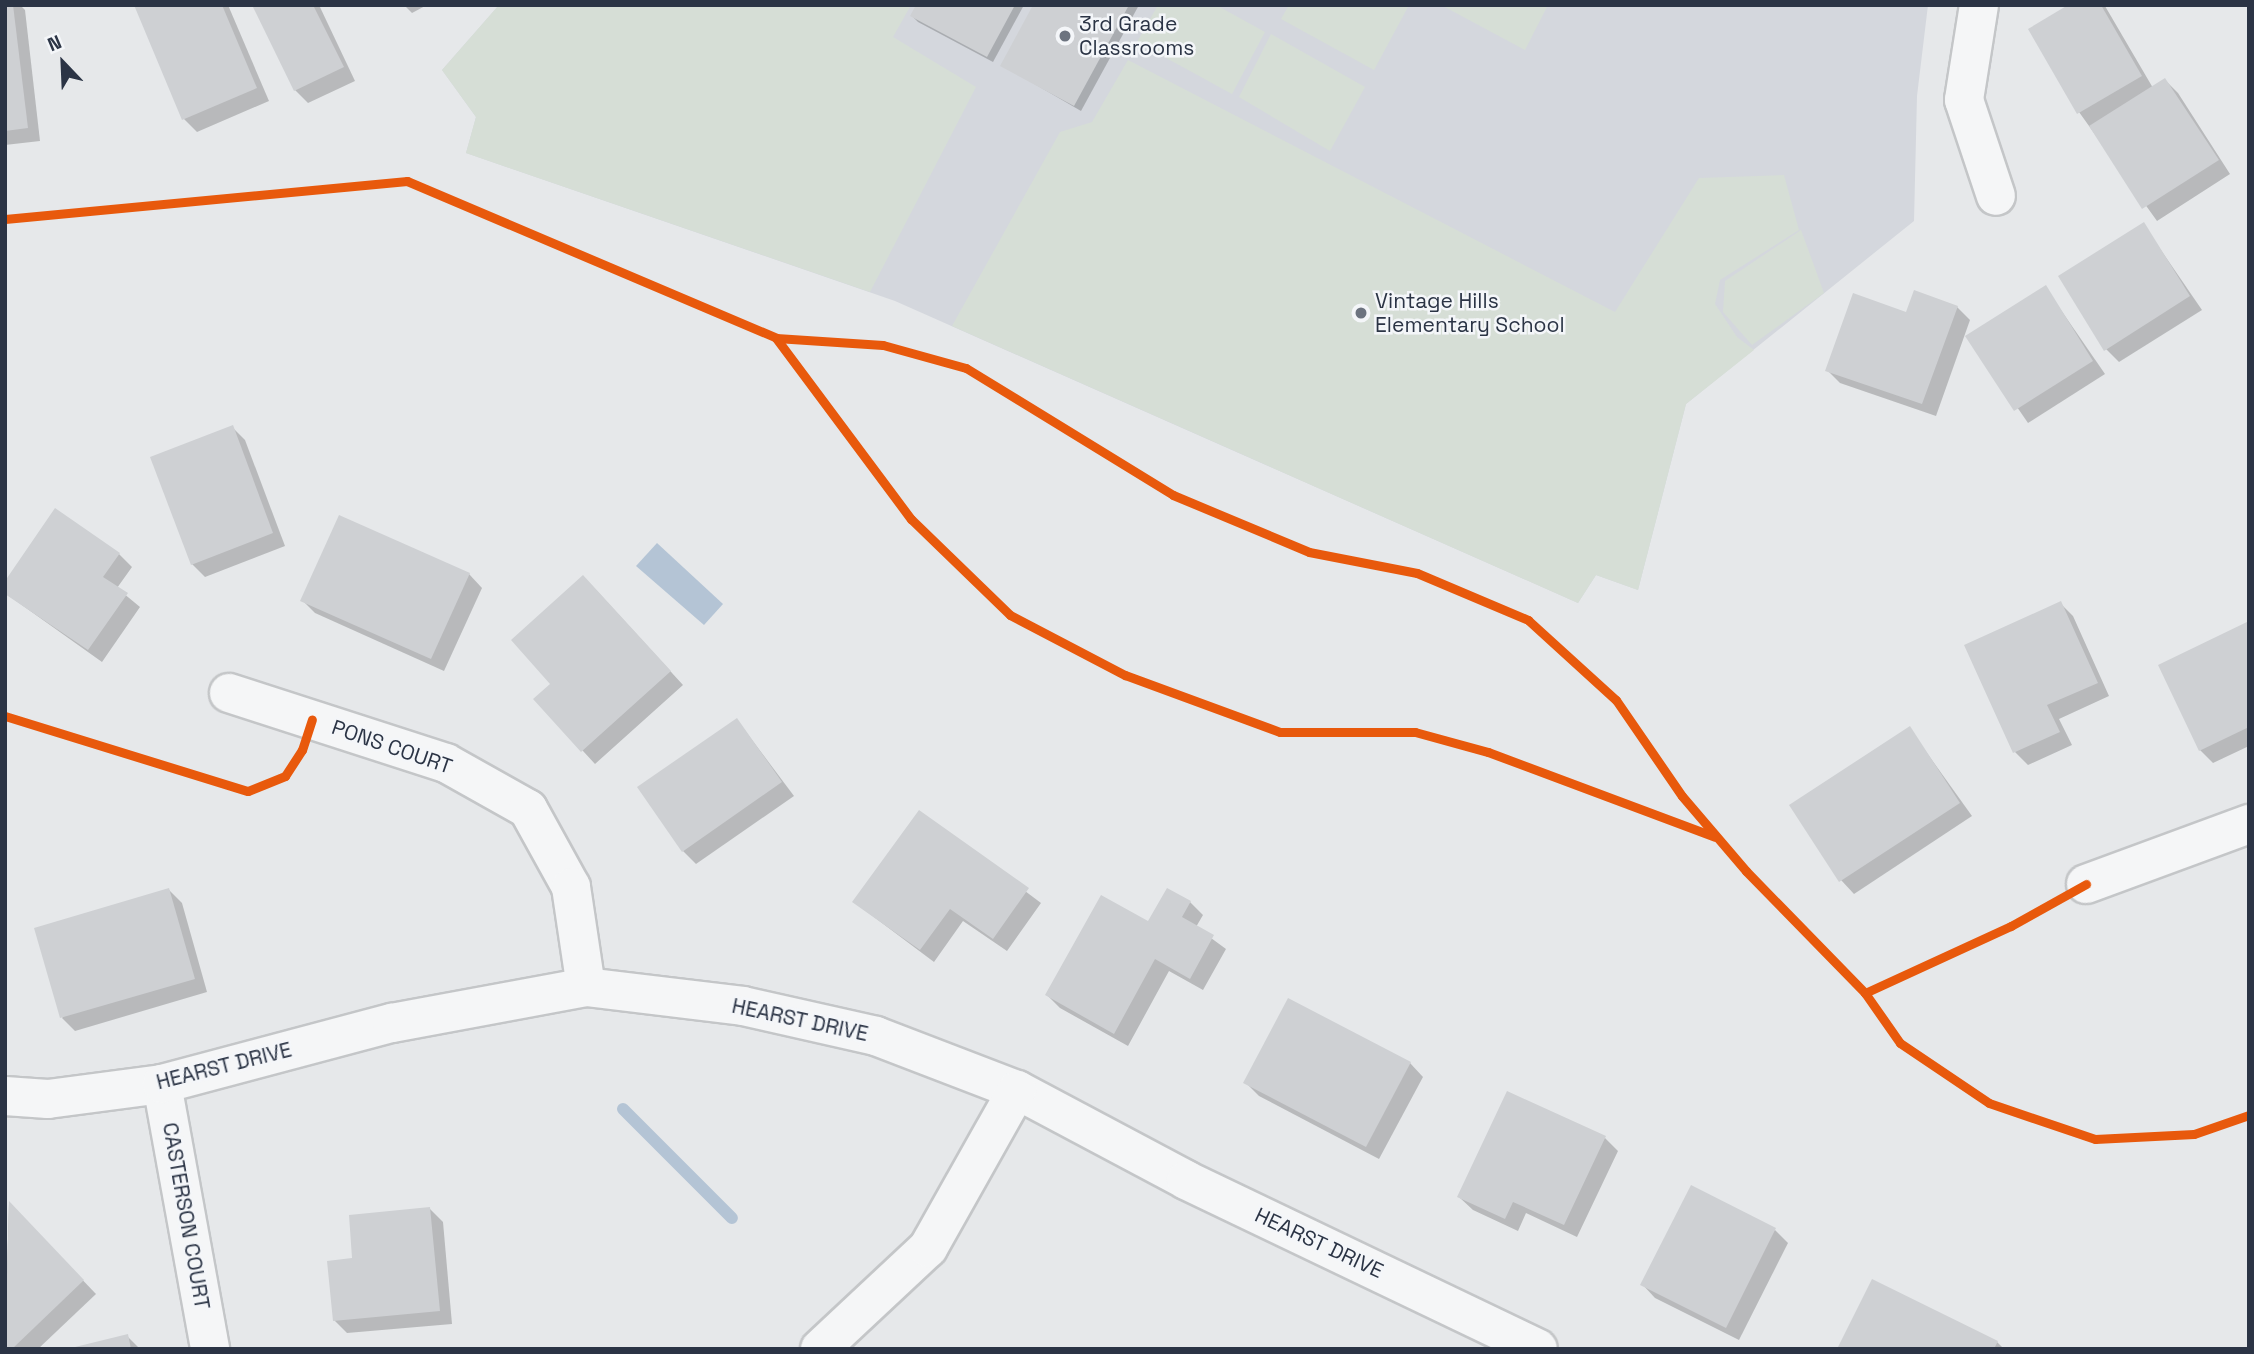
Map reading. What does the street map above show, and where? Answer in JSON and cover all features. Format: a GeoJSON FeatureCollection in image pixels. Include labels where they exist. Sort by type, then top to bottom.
{"type":"FeatureCollection","features":[{"type":"Feature","properties":{"kind":"street"},"geometry":{"type":"LineString","coordinates":[[1979,5],[1964,100],[1996,196]]}},
{"type":"Feature","properties":{"kind":"street","name":"PONS COURT"},"geometry":{"type":"LineString","coordinates":[[229,693],[446,763],[528,809],[571,887],[586,987]]}},
{"type":"Feature","properties":{"kind":"street"},"geometry":{"type":"LineString","coordinates":[[2086,884],[2249,824]]}},
{"type":"Feature","properties":{"kind":"street","name":"HEARST DRIVE"},"geometry":{"type":"LineString","coordinates":[[5,1096],[48,1099],[162,1084],[392,1023],[586,987],[743,1006],[876,1036],[1017,1090],[1186,1181],[1538,1349]]}},
{"type":"Feature","properties":{"kind":"street","name":"CASTERSON COURT"},"geometry":{"type":"LineString","coordinates":[[162,1084],[210,1349]]}},
{"type":"Feature","properties":{"kind":"street"},"geometry":{"type":"LineString","coordinates":[[820,1349],[928,1248],[1017,1090]]}},
{"type":"Feature","properties":{"kind":"shaded area","name":"Vintage Hills Elementary School"},"geometry":{"type":"Polygon","coordinates":[[[499,5],[1928,5],[1917,96],[1914,221],[1686,404],[1638,590],[1596,575],[1578,603],[895,301],[466,153],[476,117],[442,70],[499,5]]]}},
{"type":"Feature","properties":{"kind":"shaded area"},"geometry":{"type":"Polygon","coordinates":[[[499,5],[911,5],[893,37],[976,87],[870,292],[466,153],[476,117],[442,70],[499,5]]]}},
{"type":"Feature","properties":{"kind":"shaded area"},"geometry":{"type":"Polygon","coordinates":[[[1158,5],[1216,5],[1265,32],[1232,94],[1137,42],[1158,5]]]}},
{"type":"Feature","properties":{"kind":"shaded area"},"geometry":{"type":"Polygon","coordinates":[[[1289,5],[1408,7],[1374,70],[1281,19],[1289,5]]]}},
{"type":"Feature","properties":{"kind":"shaded area"},"geometry":{"type":"Polygon","coordinates":[[[1441,5],[1548,5],[1525,50],[1441,5]]]}},
{"type":"Feature","properties":{"kind":"shaded area"},"geometry":{"type":"Polygon","coordinates":[[[1271,34],[1365,87],[1330,151],[1239,97],[1271,34]]]}},
{"type":"Feature","properties":{"kind":"shaded area"},"geometry":{"type":"Polygon","coordinates":[[[1128,60],[1615,312],[1699,178],[1784,175],[1799,230],[1720,280],[1715,304],[1737,337],[1754,350],[1686,404],[1638,590],[1596,575],[1578,603],[952,326],[1060,132],[1092,122],[1128,60]]]}},
{"type":"Feature","properties":{"kind":"shaded area"},"geometry":{"type":"Polygon","coordinates":[[[1801,230],[1824,293],[1752,345],[1723,312],[1725,281],[1801,230]]]}},
{"type":"Feature","properties":{"kind":"water"},"geometry":{"type":"Polygon","coordinates":[[[657,543],[723,604],[704,625],[636,566],[657,543]]]}},
{"type":"Feature","properties":{"kind":"building"},"geometry":{"type":"Polygon","coordinates":[[[5,5],[13,5],[28,128],[5,131],[5,5]]]}},
{"type":"Feature","properties":{"kind":"building"},"geometry":{"type":"Polygon","coordinates":[[[134,5],[222,5],[257,88],[182,120],[134,5]]]}},
{"type":"Feature","properties":{"kind":"building"},"geometry":{"type":"Polygon","coordinates":[[[252,5],[313,5],[344,67],[294,91],[252,5]]]}},
{"type":"Feature","properties":{"kind":"building"},"geometry":{"type":"Polygon","coordinates":[[[916,5],[1015,5],[987,57],[910,16],[916,5]]]}},
{"type":"Feature","properties":{"kind":"building","name":"3rd Grade Classrooms"},"geometry":{"type":"Polygon","coordinates":[[[1033,5],[1129,5],[1074,106],[1000,66],[1033,5]]]}},
{"type":"Feature","properties":{"kind":"building"},"geometry":{"type":"Polygon","coordinates":[[[2068,5],[2101,5],[2142,76],[2077,114],[2028,29],[2068,5]]]}},
{"type":"Feature","properties":{"kind":"building"},"geometry":{"type":"Polygon","coordinates":[[[2165,78],[2219,160],[2142,209],[2089,126],[2165,78]]]}},
{"type":"Feature","properties":{"kind":"building"},"geometry":{"type":"Polygon","coordinates":[[[2144,222],[2190,296],[2104,351],[2058,276],[2144,222]]]}},
{"type":"Feature","properties":{"kind":"building"},"geometry":{"type":"Polygon","coordinates":[[[2046,285],[2093,361],[2014,411],[1965,336],[2046,285]]]}},
{"type":"Feature","properties":{"kind":"building"},"geometry":{"type":"Polygon","coordinates":[[[1914,290],[1958,306],[1922,404],[1825,371],[1853,293],[1906,312],[1914,290]]]}},
{"type":"Feature","properties":{"kind":"building"},"geometry":{"type":"Polygon","coordinates":[[[233,425],[273,533],[191,565],[150,457],[233,425]]]}},
{"type":"Feature","properties":{"kind":"building"},"geometry":{"type":"Polygon","coordinates":[[[55,508],[120,553],[103,577],[128,593],[88,650],[5,594],[5,581],[55,508]]]}},
{"type":"Feature","properties":{"kind":"building"},"geometry":{"type":"Polygon","coordinates":[[[339,515],[470,573],[431,659],[300,601],[339,515]]]}},
{"type":"Feature","properties":{"kind":"building"},"geometry":{"type":"Polygon","coordinates":[[[583,575],[671,671],[581,752],[533,699],[550,684],[511,640],[583,575]]]}},
{"type":"Feature","properties":{"kind":"building"},"geometry":{"type":"Polygon","coordinates":[[[2061,601],[2098,683],[2047,705],[2060,732],[2013,753],[1964,645],[2061,601]]]}},
{"type":"Feature","properties":{"kind":"building"},"geometry":{"type":"Polygon","coordinates":[[[2249,621],[2249,727],[2199,751],[2158,665],[2249,621]]]}},
{"type":"Feature","properties":{"kind":"building"},"geometry":{"type":"Polygon","coordinates":[[[737,718],[782,782],[682,852],[637,787],[737,718]]]}},
{"type":"Feature","properties":{"kind":"building"},"geometry":{"type":"Polygon","coordinates":[[[1910,726],[1960,803],[1839,882],[1789,805],[1910,726]]]}},
{"type":"Feature","properties":{"kind":"building"},"geometry":{"type":"Polygon","coordinates":[[[919,810],[1029,888],[993,939],[950,909],[920,950],[852,902],[919,810]]]}},
{"type":"Feature","properties":{"kind":"building"},"geometry":{"type":"Polygon","coordinates":[[[169,888],[195,979],[60,1018],[34,928],[169,888]]]}},
{"type":"Feature","properties":{"kind":"building"},"geometry":{"type":"Polygon","coordinates":[[[1167,888],[1191,901],[1182,917],[1214,935],[1190,979],[1155,959],[1114,1034],[1045,995],[1101,895],[1148,921],[1167,888]]]}},
{"type":"Feature","properties":{"kind":"building"},"geometry":{"type":"Polygon","coordinates":[[[1288,998],[1411,1062],[1366,1147],[1243,1083],[1288,998]]]}},
{"type":"Feature","properties":{"kind":"building"},"geometry":{"type":"Polygon","coordinates":[[[1507,1091],[1606,1136],[1564,1225],[1513,1202],[1505,1219],[1457,1197],[1507,1091]]]}},
{"type":"Feature","properties":{"kind":"building"},"geometry":{"type":"Polygon","coordinates":[[[1691,1185],[1776,1228],[1726,1328],[1640,1285],[1691,1185]]]}},
{"type":"Feature","properties":{"kind":"building"},"geometry":{"type":"Polygon","coordinates":[[[9,1201],[84,1280],[12,1349],[5,1349],[9,1201]]]}},
{"type":"Feature","properties":{"kind":"building"},"geometry":{"type":"Polygon","coordinates":[[[430,1207],[440,1311],[333,1321],[327,1261],[352,1258],[349,1215],[430,1207]]]}},
{"type":"Feature","properties":{"kind":"building"},"geometry":{"type":"Polygon","coordinates":[[[1872,1279],[1998,1341],[1994,1349],[1837,1349],[1872,1279]]]}},
{"type":"Feature","properties":{"kind":"building"},"geometry":{"type":"Polygon","coordinates":[[[128,1334],[131,1349],[71,1349],[71,1348],[128,1334]]]}},
{"type":"Feature","properties":{"kind":"waterway"},"geometry":{"type":"LineString","coordinates":[[623,1109],[732,1218]]}},
{"type":"Feature","properties":{"kind":"cycle path"},"geometry":{"type":"LineString","coordinates":[[5,219],[407,181],[776,338],[883,345],[966,368],[1173,495],[1309,552],[1417,573],[1528,620],[1616,700],[1682,796],[1746,871],[1865,993],[1900,1043],[1989,1103],[2095,1139],[2194,1134],[2249,1115]]}},
{"type":"Feature","properties":{"kind":"cycle path"},"geometry":{"type":"LineString","coordinates":[[776,338],[911,519],[1010,615],[1125,675],[1280,732],[1415,732],[1488,752],[1715,837]]}},
{"type":"Feature","properties":{"kind":"cycle path"},"geometry":{"type":"LineString","coordinates":[[5,716],[248,791],[285,776],[302,750],[312,720]]}},
{"type":"Feature","properties":{"kind":"cycle path"},"geometry":{"type":"LineString","coordinates":[[1865,993],[2011,926],[2086,884]]}},
{"type":"Feature","properties":{"kind":"place","name":"3rd Grade Classrooms"},"geometry":{"type":"Point","coordinates":[1065,36]}},
{"type":"Feature","properties":{"kind":"place","name":"Vintage Hills Elementary School"},"geometry":{"type":"Point","coordinates":[1361,313]}}]}
